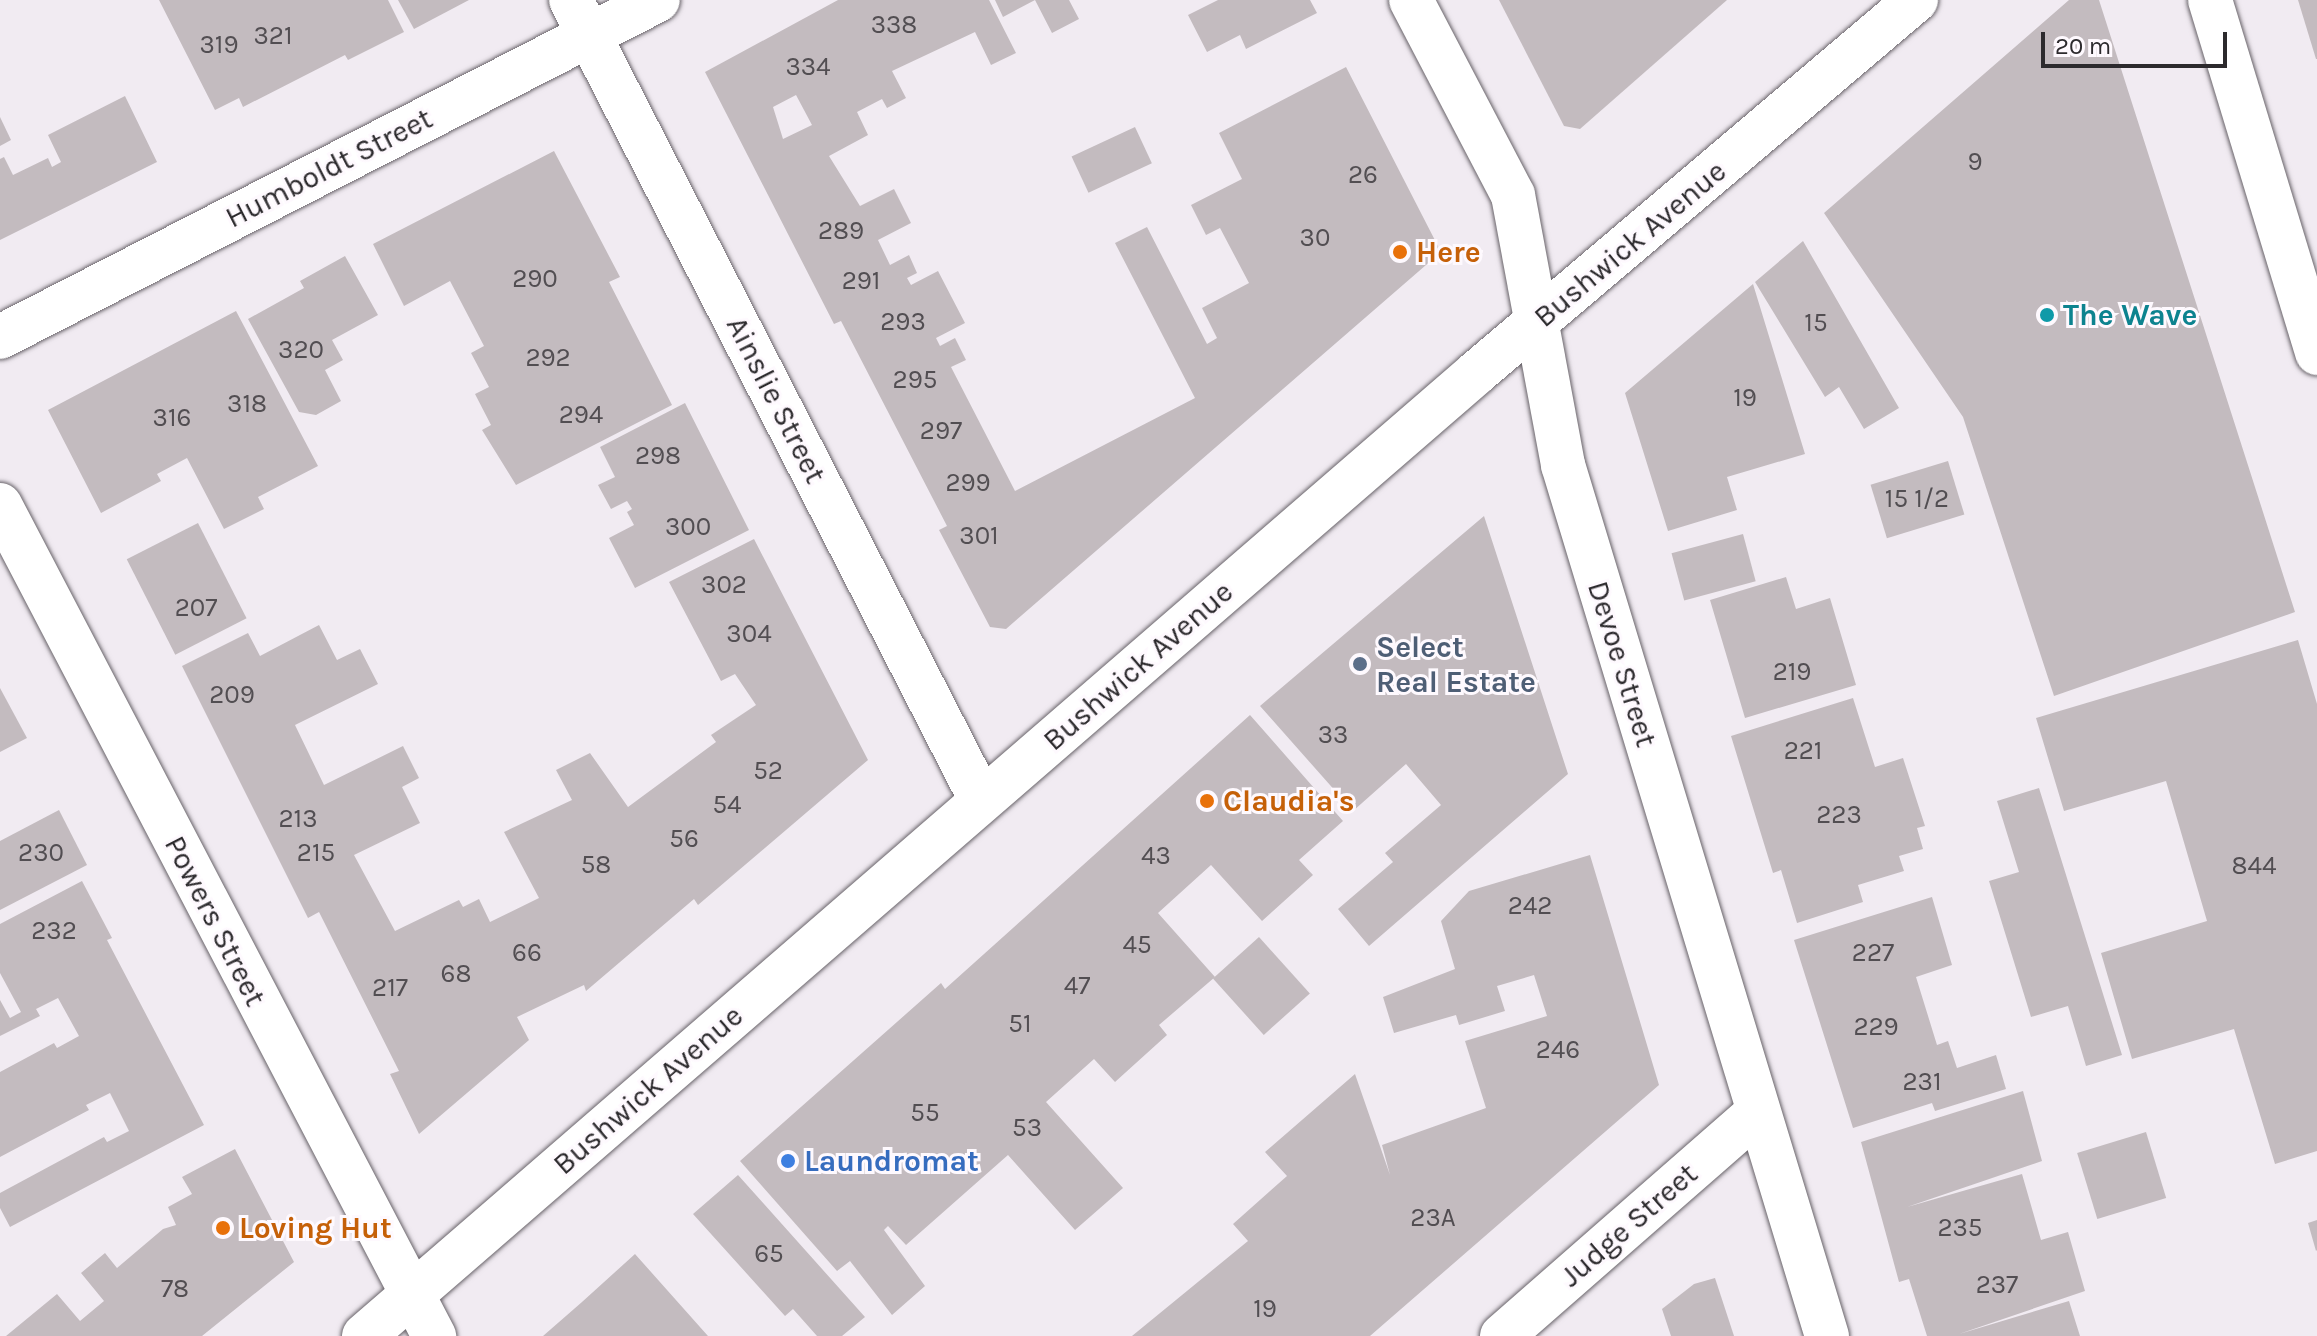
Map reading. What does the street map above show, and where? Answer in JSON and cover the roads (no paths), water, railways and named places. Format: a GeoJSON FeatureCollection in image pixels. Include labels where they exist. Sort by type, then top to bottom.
{"type":"FeatureCollection","features":[{"type":"Feature","properties":{"kind":"street","name":"Humboldt Street"},"geometry":{"type":"LineString","coordinates":[[0,337],[580,18],[658,0]]}},
{"type":"Feature","properties":{"kind":"street","name":"Devoe Street"},"geometry":{"type":"LineString","coordinates":[[1411,0],[1513,195],[1563,465],[1827,1336]]}},
{"type":"Feature","properties":{"kind":"street","name":"Bushwick Avenue"},"geometry":{"type":"LineString","coordinates":[[364,1336],[981,800],[1916,0]]}},
{"type":"Feature","properties":{"kind":"street"},"geometry":{"type":"LineString","coordinates":[[2210,0],[2315,344]]}},
{"type":"Feature","properties":{"kind":"street","name":"Ainslie Street"},"geometry":{"type":"LineString","coordinates":[[580,18],[981,800]]}},
{"type":"Feature","properties":{"kind":"street","name":"Powers Street"},"geometry":{"type":"LineString","coordinates":[[0,505],[410,1297],[434,1336]]}},
{"type":"Feature","properties":{"kind":"street","name":"Judge Street"},"geometry":{"type":"LineString","coordinates":[[1502,1336],[1757,1113]]}},
{"type":"Feature","properties":{"kind":"place","name":"Here"},"geometry":{"type":"Point","coordinates":[1400,252]}},
{"type":"Feature","properties":{"kind":"place","name":"The Wave"},"geometry":{"type":"Point","coordinates":[2047,315]}},
{"type":"Feature","properties":{"kind":"place","name":"Select Real Estate"},"geometry":{"type":"Point","coordinates":[1360,664]}},
{"type":"Feature","properties":{"kind":"place","name":"Claudia's"},"geometry":{"type":"Point","coordinates":[1207,801]}},
{"type":"Feature","properties":{"kind":"place","name":"Laundromat"},"geometry":{"type":"Point","coordinates":[788,1161]}},
{"type":"Feature","properties":{"kind":"place","name":"Loving Hut"},"geometry":{"type":"Point","coordinates":[223,1228]}}]}
